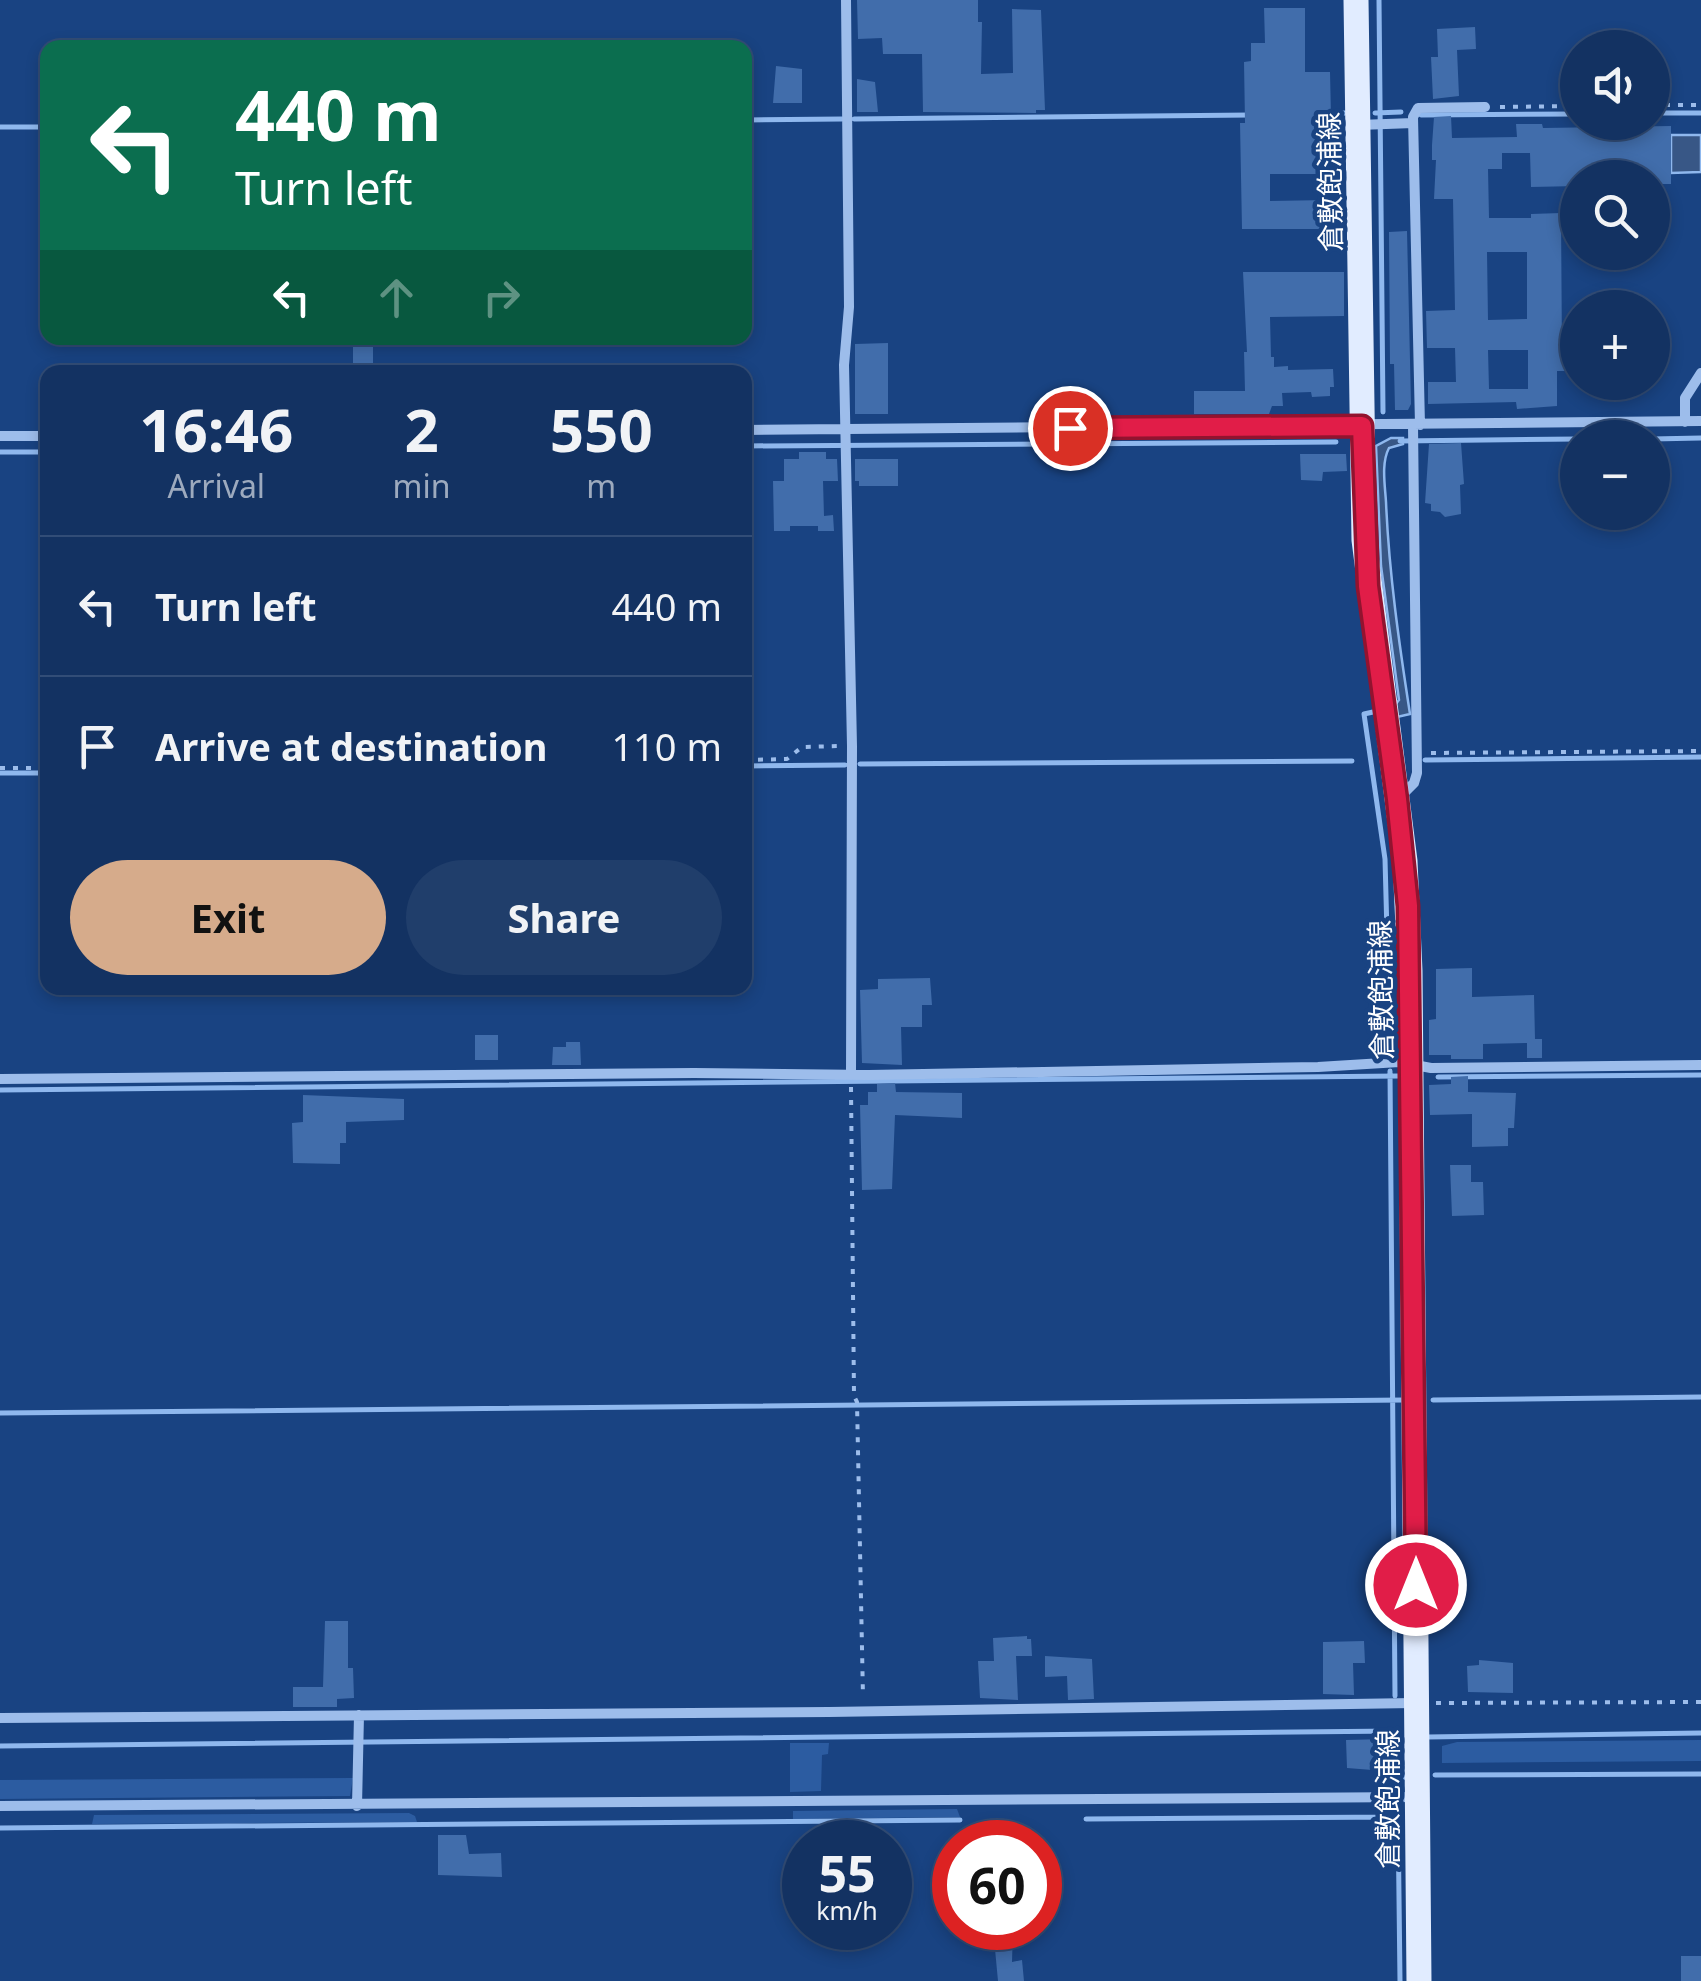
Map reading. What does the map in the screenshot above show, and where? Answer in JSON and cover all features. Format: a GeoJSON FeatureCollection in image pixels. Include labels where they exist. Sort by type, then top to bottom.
{"type":"FeatureCollection","features":[{"type":"Feature","properties":{"kind":"main road","name":"倉敷飽浦線"},"geometry":{"type":"LineString","coordinates":[[1356,0],[1374,124],[1362,426],[1368,586],[1408,906],[1419,1981]]}},
{"type":"Feature","properties":{"kind":"street"},"geometry":{"type":"LineString","coordinates":[[846,0],[849,307],[844,365],[852,746],[851,1074]]}},
{"type":"Feature","properties":{"kind":"street"},"geometry":{"type":"LineString","coordinates":[[1397,799],[1414,784],[1418,754],[1413,122],[1418,108],[1485,107]]}},
{"type":"Feature","properties":{"kind":"street"},"geometry":{"type":"LineString","coordinates":[[1374,124],[1413,122]]}},
{"type":"Feature","properties":{"kind":"street"},"geometry":{"type":"LineString","coordinates":[[1685,422],[1685,398],[1701,372]]}},
{"type":"Feature","properties":{"kind":"street"},"geometry":{"type":"LineString","coordinates":[[752,431],[847,440],[1362,426],[1701,422]]}},
{"type":"Feature","properties":{"kind":"street"},"geometry":{"type":"LineString","coordinates":[[0,436],[40,436]]}},
{"type":"Feature","properties":{"kind":"street"},"geometry":{"type":"LineString","coordinates":[[0,1079],[851,1074],[1411,1064],[1469,1068],[1701,1066]]}},
{"type":"Feature","properties":{"kind":"street"},"geometry":{"type":"LineString","coordinates":[[0,1718],[864,1712],[1416,1703]]}},
{"type":"Feature","properties":{"kind":"street"},"geometry":{"type":"LineString","coordinates":[[358,1806],[359,1716]]}},
{"type":"Feature","properties":{"kind":"street"},"geometry":{"type":"LineString","coordinates":[[0,1806],[1417,1797]]}},
{"type":"Feature","properties":{"kind":"path"},"geometry":{"type":"LineString","coordinates":[[1670,105],[1701,105]]}},
{"type":"Feature","properties":{"kind":"path"},"geometry":{"type":"LineString","coordinates":[[1485,107],[1560,106]]}},
{"type":"Feature","properties":{"kind":"path"},"geometry":{"type":"LineString","coordinates":[[752,760],[787,759],[802,748],[852,746]]}},
{"type":"Feature","properties":{"kind":"path"},"geometry":{"type":"LineString","coordinates":[[1418,754],[1701,751]]}},
{"type":"Feature","properties":{"kind":"path"},"geometry":{"type":"LineString","coordinates":[[0,768],[40,768]]}},
{"type":"Feature","properties":{"kind":"path"},"geometry":{"type":"LineString","coordinates":[[851,1086],[854,1396],[864,1712]]}},
{"type":"Feature","properties":{"kind":"path"},"geometry":{"type":"LineString","coordinates":[[1416,1703],[1701,1702]]}},
{"type":"Feature","properties":{"kind":"shaded area"},"geometry":{"type":"Polygon","coordinates":[[[1671,135],[1701,135],[1701,172],[1671,173],[1671,135]]]}},
{"type":"Feature","properties":{"kind":"shaded area"},"geometry":{"type":"Polygon","coordinates":[[[1391,438],[1403,438],[1403,444],[1389,448],[1384,474],[1392,582],[1410,714],[1397,717],[1395,705],[1399,700],[1381,566],[1376,446],[1391,438]]]}},
{"type":"Feature","properties":{"kind":"shaded area"},"geometry":{"type":"Polygon","coordinates":[[[1701,1740],[1701,1761],[1442,1763],[1442,1746],[1457,1742],[1701,1740]]]}},
{"type":"Feature","properties":{"kind":"shaded area"},"geometry":{"type":"Polygon","coordinates":[[[790,1743],[829,1743],[828,1754],[822,1755],[821,1791],[790,1792],[790,1743]]]}},
{"type":"Feature","properties":{"kind":"shaded area"},"geometry":{"type":"Polygon","coordinates":[[[353,1778],[350,1796],[0,1799],[0,1780],[353,1778]]]}},
{"type":"Feature","properties":{"kind":"shaded area"},"geometry":{"type":"Polygon","coordinates":[[[957,1809],[960,1817],[793,1819],[793,1811],[957,1809]]]}},
{"type":"Feature","properties":{"kind":"shaded area"},"geometry":{"type":"Polygon","coordinates":[[[409,1813],[417,1822],[92,1824],[94,1815],[409,1813]]]}},
{"type":"Feature","properties":{"kind":"building"},"geometry":{"type":"Polygon","coordinates":[[[857,0],[978,0],[978,22],[982,22],[981,74],[1013,73],[1012,9],[1041,10],[1045,110],[923,112],[922,54],[883,54],[882,38],[858,39],[857,0]]]}},
{"type":"Feature","properties":{"kind":"building"},"geometry":{"type":"Polygon","coordinates":[[[1264,8],[1305,8],[1305,72],[1330,72],[1331,117],[1336,117],[1336,125],[1340,125],[1338,174],[1270,174],[1270,201],[1327,200],[1327,229],[1242,229],[1240,123],[1245,123],[1244,62],[1251,61],[1251,43],[1265,43],[1264,8]]]}},
{"type":"Feature","properties":{"kind":"building"},"geometry":{"type":"Polygon","coordinates":[[[1475,27],[1476,49],[1457,50],[1459,96],[1433,99],[1431,57],[1438,57],[1437,29],[1475,27]]]}},
{"type":"Feature","properties":{"kind":"building"},"geometry":{"type":"Polygon","coordinates":[[[776,66],[802,69],[802,103],[773,103],[776,66]]]}},
{"type":"Feature","properties":{"kind":"building"},"geometry":{"type":"Polygon","coordinates":[[[857,79],[875,82],[878,112],[857,112],[857,79]]]}},
{"type":"Feature","properties":{"kind":"building"},"geometry":{"type":"Polygon","coordinates":[[[1451,116],[1452,138],[1517,137],[1516,124],[1542,124],[1543,128],[1560,128],[1560,140],[1670,140],[1671,126],[1671,184],[1670,160],[1560,160],[1560,186],[1531,187],[1530,153],[1502,153],[1502,169],[1488,169],[1489,218],[1560,213],[1557,406],[1517,409],[1516,402],[1428,404],[1428,382],[1456,382],[1455,348],[1427,348],[1426,311],[1455,310],[1453,199],[1434,199],[1436,160],[1432,160],[1434,117],[1451,116]],[[1487,252],[1488,320],[1527,319],[1527,252],[1487,252]],[[1488,350],[1489,389],[1528,389],[1528,350],[1488,350]]]}},
{"type":"Feature","properties":{"kind":"building"},"geometry":{"type":"Polygon","coordinates":[[[1407,231],[1411,404],[1408,410],[1395,410],[1394,364],[1390,364],[1389,232],[1407,231]]]}},
{"type":"Feature","properties":{"kind":"building"},"geometry":{"type":"Polygon","coordinates":[[[1243,272],[1344,272],[1344,316],[1270,317],[1274,367],[1333,369],[1330,396],[1282,393],[1283,406],[1272,406],[1269,414],[1194,414],[1194,391],[1245,391],[1243,272]]]}},
{"type":"Feature","properties":{"kind":"building"},"geometry":{"type":"Polygon","coordinates":[[[888,343],[888,414],[855,414],[855,344],[888,343]]]}},
{"type":"Feature","properties":{"kind":"building"},"geometry":{"type":"Polygon","coordinates":[[[353,345],[373,345],[373,365],[353,365],[353,345]]]}},
{"type":"Feature","properties":{"kind":"building"},"geometry":{"type":"Polygon","coordinates":[[[1461,443],[1461,514],[1445,517],[1431,511],[1431,504],[1425,503],[1429,444],[1461,443]]]}},
{"type":"Feature","properties":{"kind":"building"},"geometry":{"type":"Polygon","coordinates":[[[799,452],[826,452],[826,459],[837,459],[838,481],[823,481],[824,516],[833,515],[834,531],[818,531],[818,526],[790,526],[790,531],[774,531],[773,481],[784,481],[784,459],[799,459],[799,452]]]}},
{"type":"Feature","properties":{"kind":"building"},"geometry":{"type":"Polygon","coordinates":[[[1300,454],[1346,454],[1347,471],[1323,472],[1322,481],[1301,480],[1300,454]]]}},
{"type":"Feature","properties":{"kind":"building"},"geometry":{"type":"Polygon","coordinates":[[[855,459],[898,459],[898,486],[859,486],[859,481],[855,481],[855,459]]]}},
{"type":"Feature","properties":{"kind":"building"},"geometry":{"type":"Polygon","coordinates":[[[1472,968],[1472,997],[1534,995],[1535,1039],[1542,1039],[1542,1058],[1527,1058],[1527,1043],[1483,1044],[1483,1059],[1429,1055],[1429,1020],[1436,1019],[1436,969],[1472,968]]]}},
{"type":"Feature","properties":{"kind":"building"},"geometry":{"type":"Polygon","coordinates":[[[930,978],[932,1005],[922,1005],[922,1027],[901,1027],[902,1065],[862,1063],[860,990],[878,989],[878,979],[930,978]]]}},
{"type":"Feature","properties":{"kind":"building"},"geometry":{"type":"Polygon","coordinates":[[[475,1035],[498,1035],[498,1060],[475,1060],[475,1035]]]}},
{"type":"Feature","properties":{"kind":"building"},"geometry":{"type":"Polygon","coordinates":[[[566,1042],[580,1042],[581,1065],[552,1065],[553,1047],[566,1047],[566,1042]]]}},
{"type":"Feature","properties":{"kind":"building"},"geometry":{"type":"Polygon","coordinates":[[[1468,1076],[1468,1092],[1516,1093],[1514,1128],[1508,1128],[1508,1146],[1472,1147],[1472,1114],[1430,1115],[1429,1085],[1451,1084],[1451,1077],[1468,1076]]]}},
{"type":"Feature","properties":{"kind":"building"},"geometry":{"type":"Polygon","coordinates":[[[895,1083],[896,1092],[962,1093],[962,1118],[895,1115],[892,1189],[862,1190],[860,1105],[868,1105],[868,1092],[877,1092],[877,1084],[895,1083]]]}},
{"type":"Feature","properties":{"kind":"building"},"geometry":{"type":"Polygon","coordinates":[[[303,1095],[404,1099],[404,1120],[346,1122],[340,1164],[293,1163],[292,1123],[303,1122],[303,1095]]]}},
{"type":"Feature","properties":{"kind":"building"},"geometry":{"type":"Polygon","coordinates":[[[1450,1165],[1471,1165],[1471,1182],[1483,1182],[1484,1215],[1452,1216],[1450,1165]]]}},
{"type":"Feature","properties":{"kind":"building"},"geometry":{"type":"Polygon","coordinates":[[[325,1621],[348,1621],[348,1668],[353,1668],[354,1698],[337,1699],[337,1707],[293,1707],[293,1687],[323,1687],[325,1621]]]}},
{"type":"Feature","properties":{"kind":"building"},"geometry":{"type":"Polygon","coordinates":[[[993,1638],[1031,1639],[1032,1656],[1016,1656],[1018,1700],[980,1698],[978,1661],[994,1661],[993,1638]]]}},
{"type":"Feature","properties":{"kind":"building"},"geometry":{"type":"Polygon","coordinates":[[[1364,1641],[1365,1663],[1353,1663],[1354,1695],[1323,1694],[1323,1642],[1364,1641]]]}},
{"type":"Feature","properties":{"kind":"building"},"geometry":{"type":"Polygon","coordinates":[[[1045,1656],[1092,1659],[1094,1699],[1068,1700],[1067,1676],[1045,1677],[1045,1656]]]}},
{"type":"Feature","properties":{"kind":"building"},"geometry":{"type":"Polygon","coordinates":[[[1479,1660],[1513,1663],[1513,1693],[1468,1692],[1467,1666],[1479,1665],[1479,1660]]]}},
{"type":"Feature","properties":{"kind":"building"},"geometry":{"type":"Polygon","coordinates":[[[1385,1739],[1385,1771],[1347,1768],[1346,1740],[1385,1739]]]}},
{"type":"Feature","properties":{"kind":"building"},"geometry":{"type":"Polygon","coordinates":[[[438,1835],[466,1835],[469,1854],[501,1853],[502,1877],[438,1875],[438,1835]]]}},
{"type":"Feature","properties":{"kind":"building"},"geometry":{"type":"Polygon","coordinates":[[[995,1950],[1012,1950],[1012,1962],[1022,1960],[1024,1981],[998,1981],[995,1950]]]}},
{"type":"Feature","properties":{"kind":"building"},"geometry":{"type":"Polygon","coordinates":[[[1681,1956],[1701,1956],[1701,1981],[1681,1981],[1681,1956]]]}},
{"type":"Feature","properties":{"kind":"waterway"},"geometry":{"type":"LineString","coordinates":[[1379,0],[1383,412]]}},
{"type":"Feature","properties":{"kind":"waterway"},"geometry":{"type":"LineString","coordinates":[[1375,113],[1401,112]]}},
{"type":"Feature","properties":{"kind":"waterway"},"geometry":{"type":"LineString","coordinates":[[1327,114],[1345,113]]}},
{"type":"Feature","properties":{"kind":"waterway"},"geometry":{"type":"LineString","coordinates":[[1670,113],[1701,113]]}},
{"type":"Feature","properties":{"kind":"waterway"},"geometry":{"type":"LineString","coordinates":[[1421,115],[1560,114]]}},
{"type":"Feature","properties":{"kind":"waterway"},"geometry":{"type":"LineString","coordinates":[[854,119],[1251,115]]}},
{"type":"Feature","properties":{"kind":"waterway"},"geometry":{"type":"LineString","coordinates":[[752,120],[842,119]]}},
{"type":"Feature","properties":{"kind":"waterway"},"geometry":{"type":"LineString","coordinates":[[0,127],[40,127]]}},
{"type":"Feature","properties":{"kind":"waterway"},"geometry":{"type":"LineString","coordinates":[[1670,439],[1701,438]]}},
{"type":"Feature","properties":{"kind":"waterway"},"geometry":{"type":"LineString","coordinates":[[1400,441],[1560,439]]}},
{"type":"Feature","properties":{"kind":"waterway"},"geometry":{"type":"LineString","coordinates":[[752,446],[1336,442]]}},
{"type":"Feature","properties":{"kind":"waterway"},"geometry":{"type":"LineString","coordinates":[[0,452],[40,452]]}},
{"type":"Feature","properties":{"kind":"waterway"},"geometry":{"type":"LineString","coordinates":[[1373,712],[1364,714],[1385,859],[1390,1045]]}},
{"type":"Feature","properties":{"kind":"waterway"},"geometry":{"type":"LineString","coordinates":[[1425,760],[1701,757]]}},
{"type":"Feature","properties":{"kind":"waterway"},"geometry":{"type":"LineString","coordinates":[[860,764],[1352,761]]}},
{"type":"Feature","properties":{"kind":"waterway"},"geometry":{"type":"LineString","coordinates":[[752,766],[845,765]]}},
{"type":"Feature","properties":{"kind":"waterway"},"geometry":{"type":"LineString","coordinates":[[0,773],[40,773]]}},
{"type":"Feature","properties":{"kind":"waterway"},"geometry":{"type":"LineString","coordinates":[[1390,1071],[1395,1696]]}},
{"type":"Feature","properties":{"kind":"waterway"},"geometry":{"type":"LineString","coordinates":[[1438,1077],[1701,1075]]}},
{"type":"Feature","properties":{"kind":"waterway"},"geometry":{"type":"LineString","coordinates":[[0,1090],[1398,1076]]}},
{"type":"Feature","properties":{"kind":"waterway"},"geometry":{"type":"LineString","coordinates":[[1433,1400],[1701,1397]]}},
{"type":"Feature","properties":{"kind":"waterway"},"geometry":{"type":"LineString","coordinates":[[0,1413],[1404,1400]]}},
{"type":"Feature","properties":{"kind":"waterway"},"geometry":{"type":"LineString","coordinates":[[0,1746],[1397,1731],[1398,1748]]}},
{"type":"Feature","properties":{"kind":"waterway"},"geometry":{"type":"LineString","coordinates":[[1428,1737],[1701,1733]]}},
{"type":"Feature","properties":{"kind":"waterway"},"geometry":{"type":"LineString","coordinates":[[1435,1775],[1701,1774]]}},
{"type":"Feature","properties":{"kind":"waterway"},"geometry":{"type":"LineString","coordinates":[[1397,1781],[1405,1777]]}},
{"type":"Feature","properties":{"kind":"waterway"},"geometry":{"type":"LineString","coordinates":[[1398,1813],[1400,1981]]}},
{"type":"Feature","properties":{"kind":"waterway"},"geometry":{"type":"LineString","coordinates":[[1086,1819],[1398,1817]]}},
{"type":"Feature","properties":{"kind":"waterway"},"geometry":{"type":"LineString","coordinates":[[0,1828],[932,1820]]}},
{"type":"Feature","properties":{"kind":"route"},"geometry":{"type":"LineString","coordinates":[[1070,428],[1362,426],[1368,586],[1408,906],[1416,1585]]}}]}
